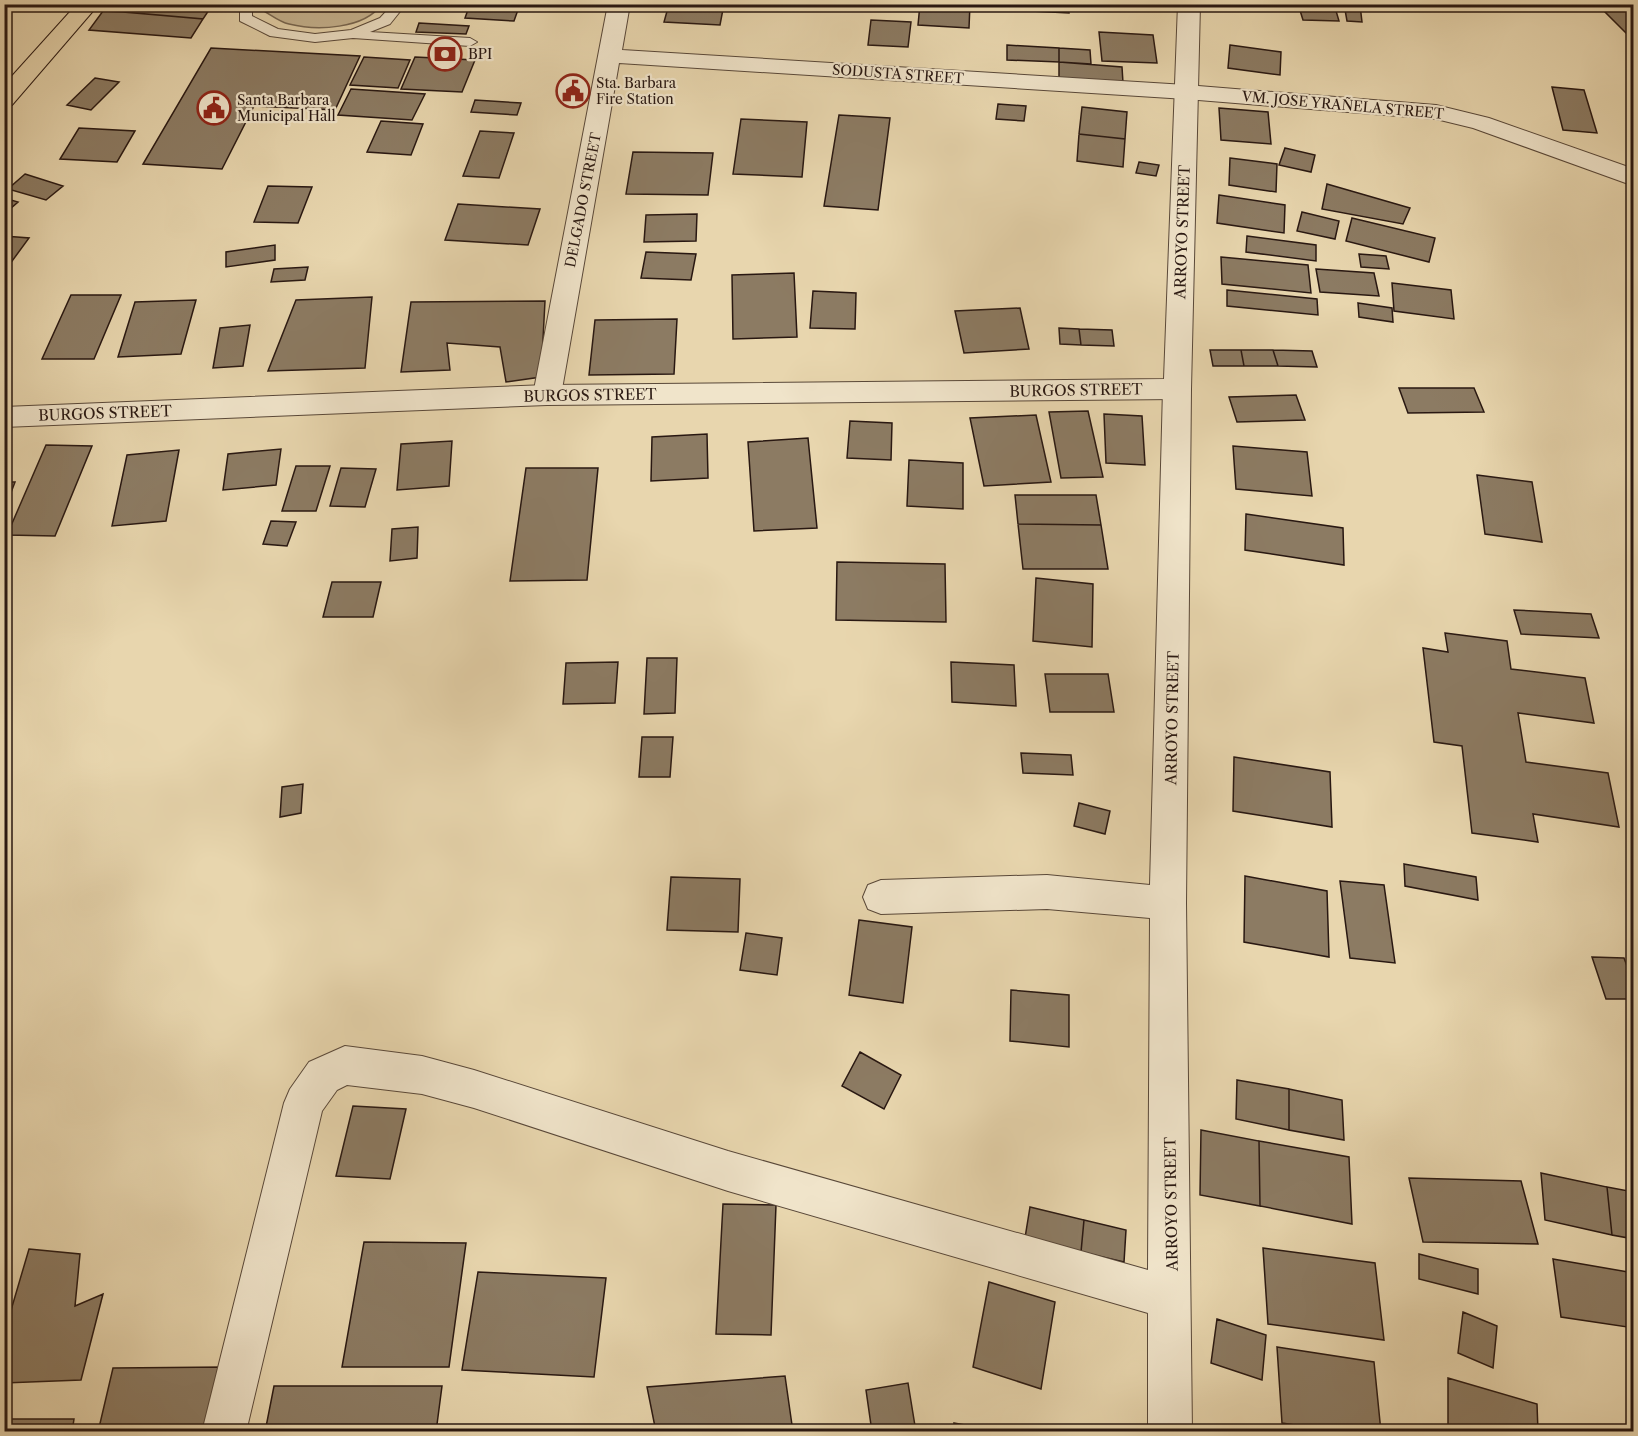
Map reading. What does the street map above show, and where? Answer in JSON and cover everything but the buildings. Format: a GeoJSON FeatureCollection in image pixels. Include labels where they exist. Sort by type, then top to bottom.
{"type":"FeatureCollection","features":[{"type":"Feature","properties":{"kind":"main road"},"geometry":{"type":"LineString","coordinates":[[4,100],[89,4]]}},
{"type":"Feature","properties":{"kind":"street","name":"DELGADO STREET"},"geometry":{"type":"LineString","coordinates":[[547,395],[620,4]]}},
{"type":"Feature","properties":{"kind":"street","name":"ARROYO STREET"},"geometry":{"type":"LineString","coordinates":[[1170,1431],[1172,1298],[1168,903],[1177,389],[1189,4]]}},
{"type":"Feature","properties":{"kind":"street","name":"SODUSTA STREET"},"geometry":{"type":"LineString","coordinates":[[610,56],[1186,92]]}},
{"type":"Feature","properties":{"kind":"street","name":"VM. JOSE YRAÑELA STREET"},"geometry":{"type":"LineString","coordinates":[[1186,92],[1456,115],[1634,178]]}},
{"type":"Feature","properties":{"kind":"street","name":"BURGOS STREET"},"geometry":{"type":"LineString","coordinates":[[4,417],[547,395],[1177,389]]}},
{"type":"Feature","properties":{"kind":"street"},"geometry":{"type":"LineString","coordinates":[[881,897],[1047,892],[1168,903]]}},
{"type":"Feature","properties":{"kind":"street"},"geometry":{"type":"LineString","coordinates":[[224,1431],[304,1103],[322,1076],[345,1065],[422,1075],[474,1089],[728,1171],[1172,1298]]}},
{"type":"Feature","properties":{"kind":"lane"},"geometry":{"type":"LineString","coordinates":[[246,4],[245,18],[275,33],[315,38],[353,34],[470,42]]}},
{"type":"Feature","properties":{"kind":"lane"},"geometry":{"type":"LineString","coordinates":[[353,34],[385,21],[399,4]]}},
{"type":"Feature","properties":{"kind":"shaded area"},"geometry":{"type":"Polygon","coordinates":[[[264,4],[381,5],[373,13],[352,23],[313,27],[279,20],[264,11],[264,4]]]}},
{"type":"Feature","properties":{"kind":"place","name":"BPI"},"geometry":{"type":"Point","coordinates":[445,54]}},
{"type":"Feature","properties":{"kind":"place","name":"Sta. Barbara Fire Station"},"geometry":{"type":"Point","coordinates":[573,91]}},
{"type":"Feature","properties":{"kind":"place","name":"Santa Barbara Municipal Hall"},"geometry":{"type":"Point","coordinates":[214,108]}}]}
